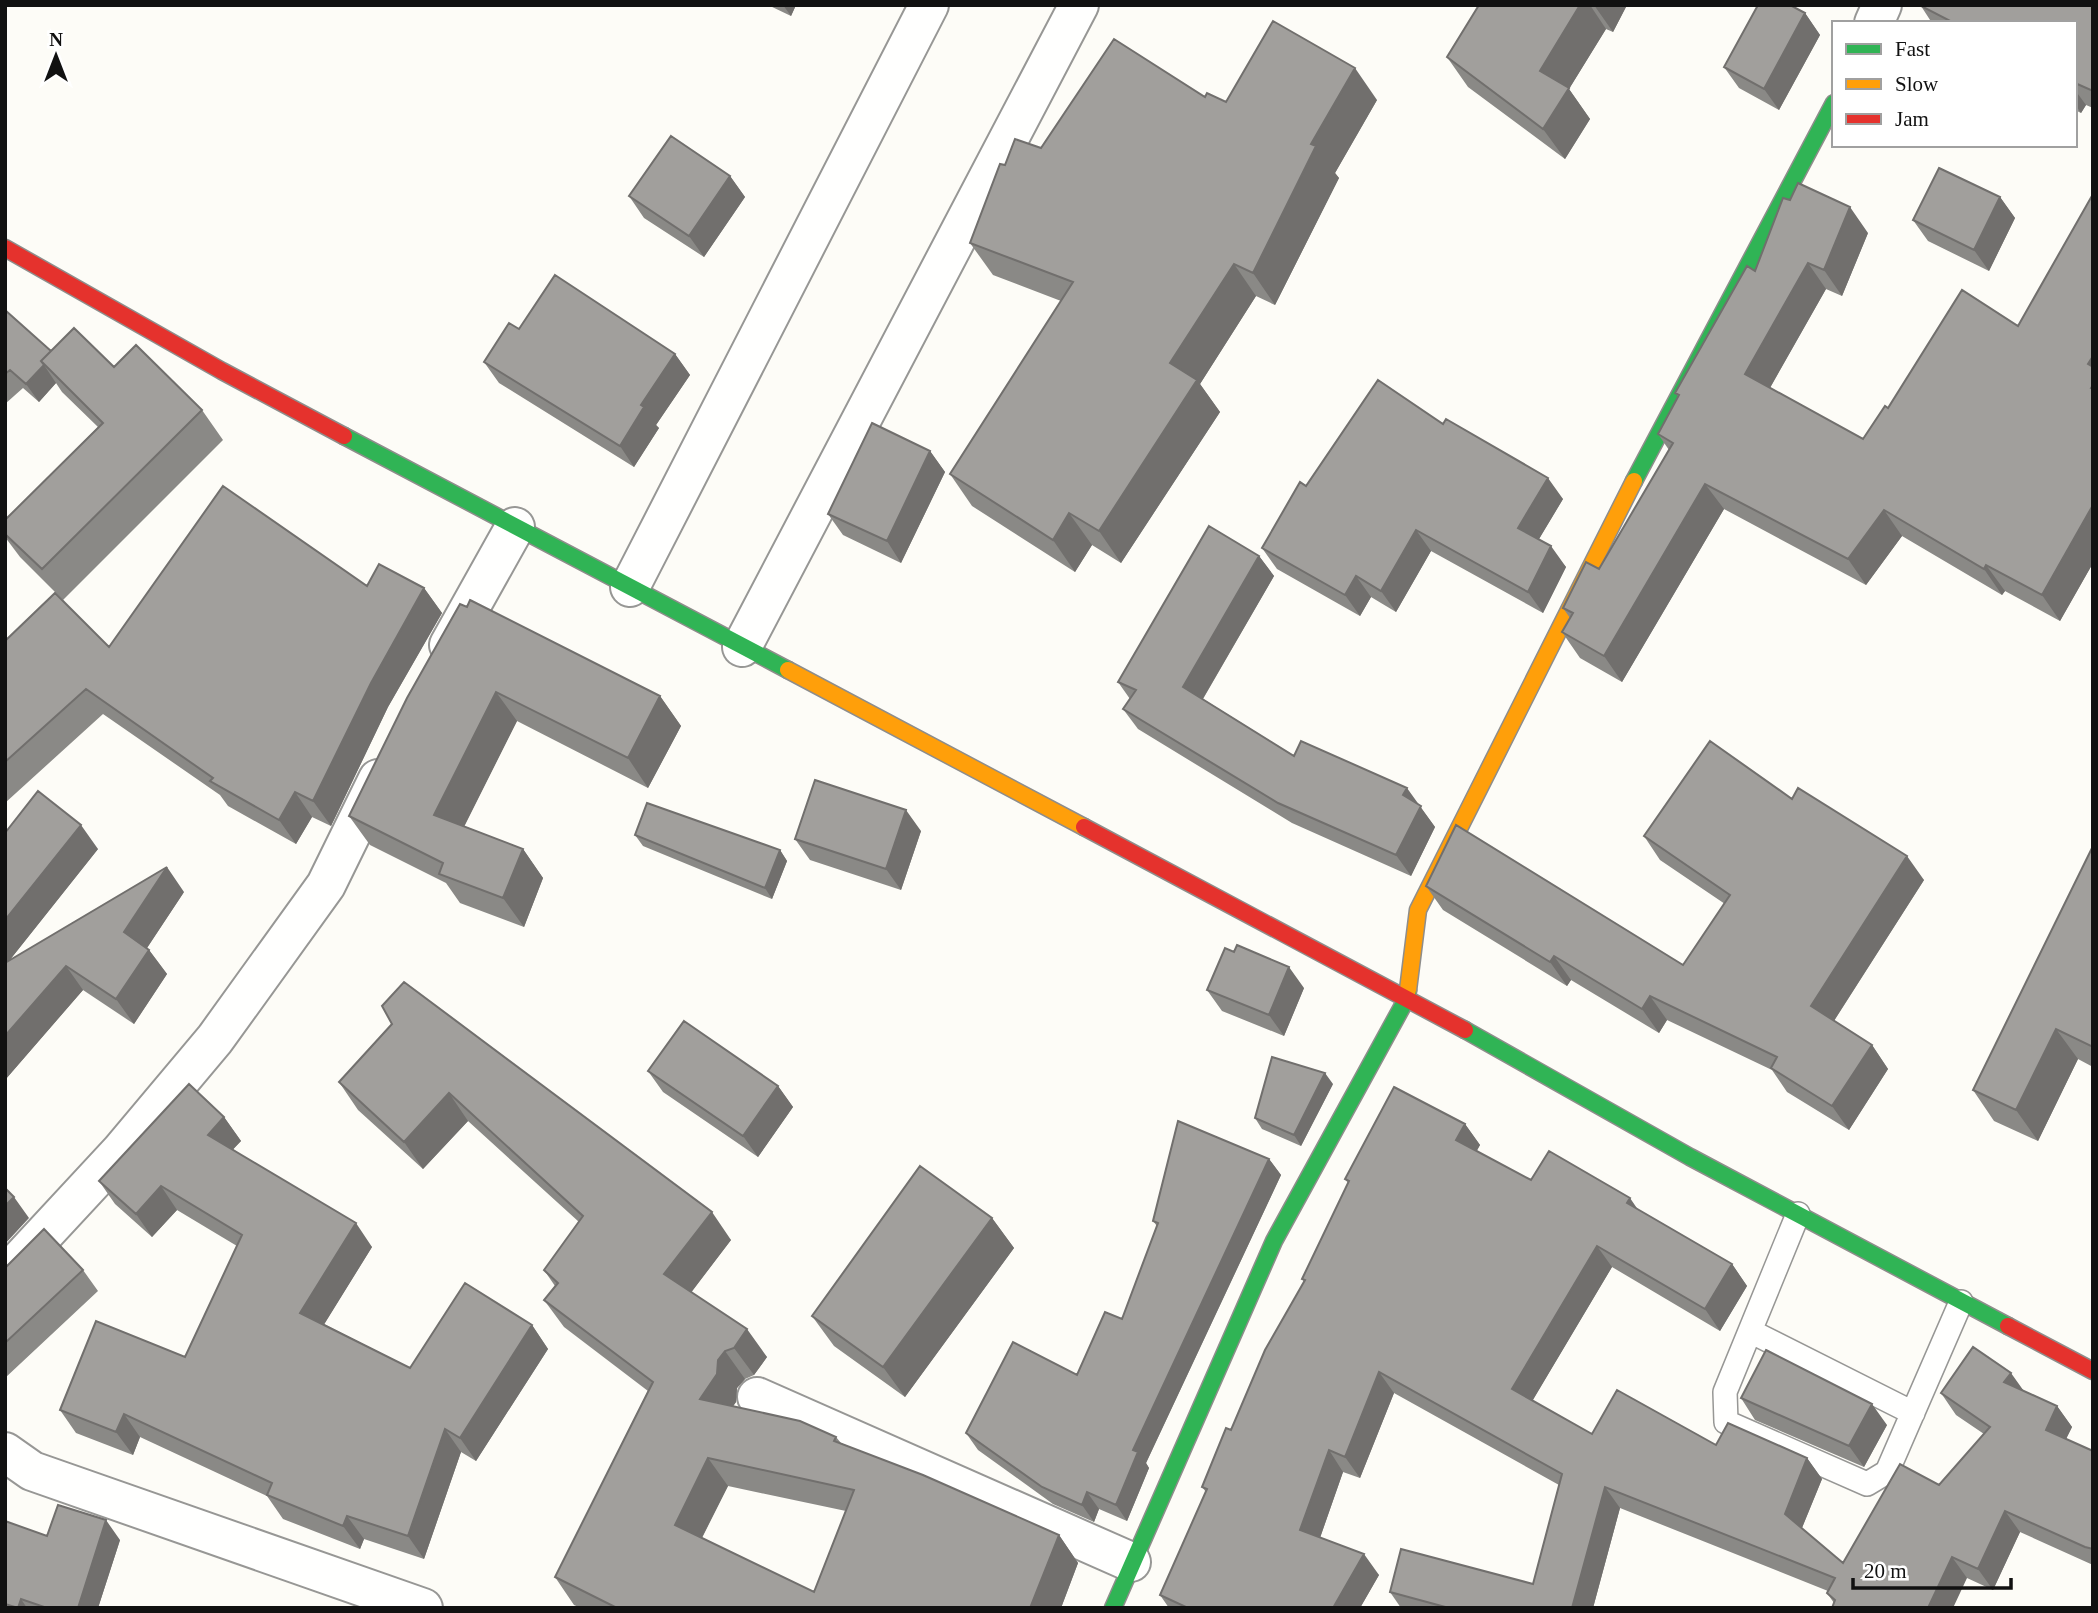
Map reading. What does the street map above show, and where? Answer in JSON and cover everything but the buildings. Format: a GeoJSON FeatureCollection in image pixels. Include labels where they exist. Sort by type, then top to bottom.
{"type":"FeatureCollection","features":[{"type":"Feature","properties":{"kind":"street"},"geometry":{"type":"LineString","coordinates":[[630,587],[929,5]]}},
{"type":"Feature","properties":{"kind":"street"},"geometry":{"type":"LineString","coordinates":[[742,648],[1079,5]]}},
{"type":"Feature","properties":{"kind":"street"},"geometry":{"type":"LineString","coordinates":[[1875,21],[1882,5]]}},
{"type":"Feature","properties":{"kind":"street"},"geometry":{"type":"LineString","coordinates":[[1113,1608],[1273,1241],[1408,998],[1418,910],[1667,415],[1832,107]]}},
{"type":"Feature","properties":{"kind":"street"},"geometry":{"type":"LineString","coordinates":[[5,248],[222,371],[1408,998],[1798,1214],[2093,1371]]}},
{"type":"Feature","properties":{"kind":"street"},"geometry":{"type":"LineString","coordinates":[[428,681],[515,527]]}},
{"type":"Feature","properties":{"kind":"street"},"geometry":{"type":"LineString","coordinates":[[5,1276],[121,1151],[215,1039],[326,885],[391,753]]}},
{"type":"Feature","properties":{"kind":"street"},"geometry":{"type":"LineString","coordinates":[[757,1397],[1131,1562]]}},
{"type":"Feature","properties":{"kind":"street"},"geometry":{"type":"LineString","coordinates":[[5,1452],[32,1471],[423,1608]]}},
{"type":"Feature","properties":{"kind":"lane"},"geometry":{"type":"LineString","coordinates":[[1798,1214],[1725,1392],[1726,1422],[1867,1484],[1886,1472],[1961,1302]]}},
{"type":"Feature","properties":{"kind":"lane"},"geometry":{"type":"LineString","coordinates":[[1750,1331],[1913,1413]]}},
{"type":"Feature","properties":{"kind":"traffic: fast"},"geometry":{"type":"LineString","coordinates":[[1634,481],[1832,107]]}},
{"type":"Feature","properties":{"kind":"traffic: fast"},"geometry":{"type":"LineString","coordinates":[[344,436],[788,670]]}},
{"type":"Feature","properties":{"kind":"traffic: fast"},"geometry":{"type":"LineString","coordinates":[[1113,1608],[1274,1241],[1407,998],[1408,990]]}},
{"type":"Feature","properties":{"kind":"traffic: fast"},"geometry":{"type":"LineString","coordinates":[[1465,1030],[1690,1157],[2008,1326]]}},
{"type":"Feature","properties":{"kind":"traffic: slow"},"geometry":{"type":"LineString","coordinates":[[1408,990],[1418,910],[1634,481]]}},
{"type":"Feature","properties":{"kind":"traffic: slow"},"geometry":{"type":"LineString","coordinates":[[788,670],[1084,827]]}},
{"type":"Feature","properties":{"kind":"traffic: jam"},"geometry":{"type":"LineString","coordinates":[[5,248],[222,371],[344,436]]}},
{"type":"Feature","properties":{"kind":"traffic: jam"},"geometry":{"type":"LineString","coordinates":[[1084,827],[1465,1030]]}},
{"type":"Feature","properties":{"kind":"traffic: jam"},"geometry":{"type":"LineString","coordinates":[[2008,1326],[2093,1371]]}}]}
